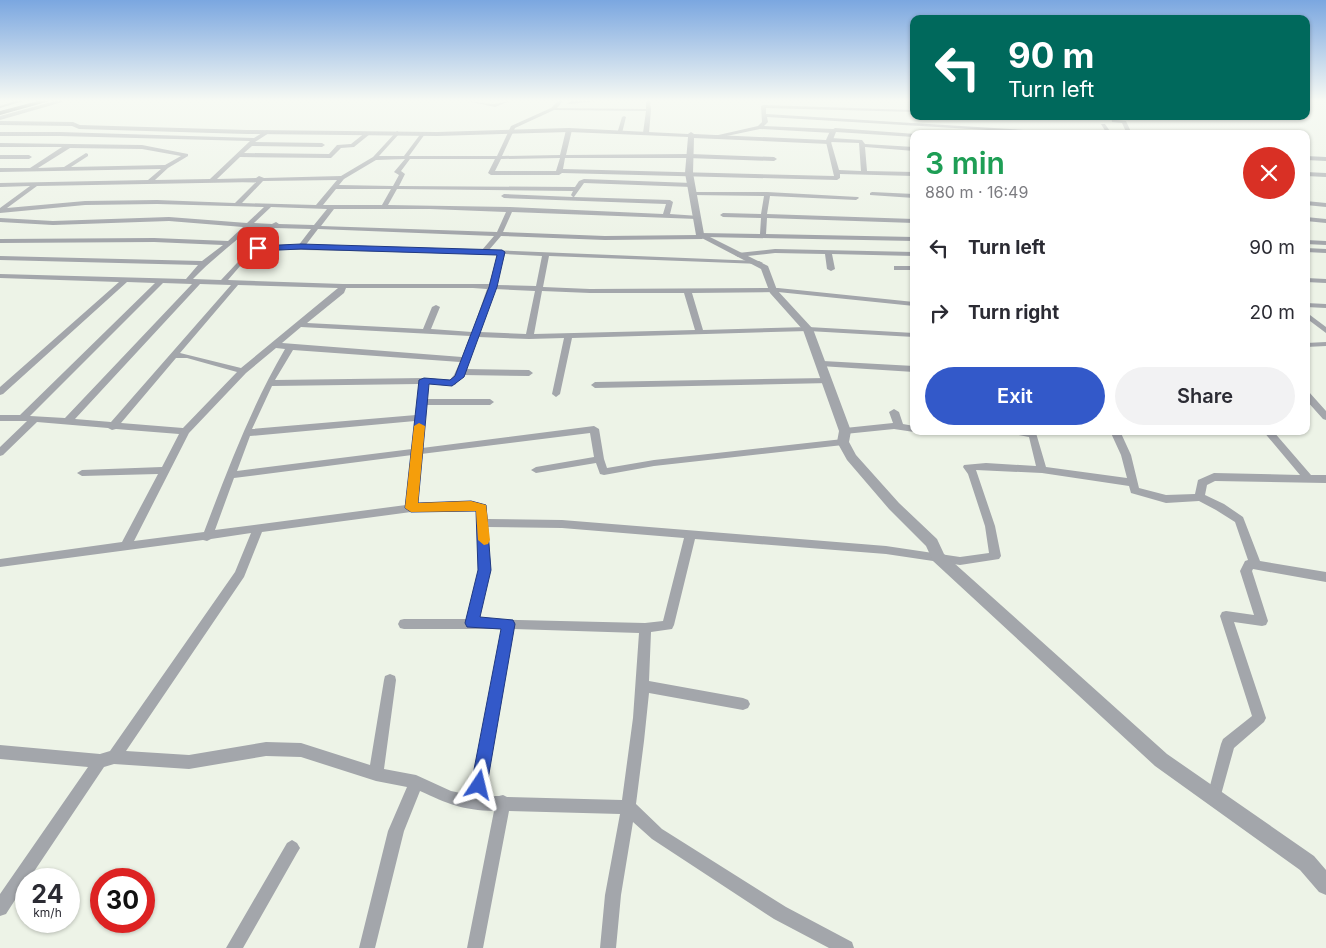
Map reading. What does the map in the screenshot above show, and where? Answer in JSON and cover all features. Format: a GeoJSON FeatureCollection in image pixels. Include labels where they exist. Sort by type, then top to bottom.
{"type":"FeatureCollection","features":[{"type":"Feature","properties":{"kind":"street"},"geometry":{"type":"LineString","coordinates":[[3,185],[70,145]]}},
{"type":"Feature","properties":{"kind":"street"},"geometry":{"type":"LineString","coordinates":[[83,145],[151,147],[186,155],[166,167],[149,182]]}},
{"type":"Feature","properties":{"kind":"street"},"geometry":{"type":"LineString","coordinates":[[212,180],[249,145]]}},
{"type":"Feature","properties":{"kind":"street"},"geometry":{"type":"LineString","coordinates":[[238,155],[331,156],[339,146],[353,145]]}},
{"type":"Feature","properties":{"kind":"street"},"geometry":{"type":"LineString","coordinates":[[318,207],[342,178],[374,158],[386,145]]}},
{"type":"Feature","properties":{"kind":"street"},"geometry":{"type":"LineString","coordinates":[[384,207],[402,174],[397,172],[408,159],[406,157],[408,150],[412,145]]}},
{"type":"Feature","properties":{"kind":"street"},"geometry":{"type":"LineString","coordinates":[[503,145],[491,173],[559,173],[565,145]]}},
{"type":"Feature","properties":{"kind":"street"},"geometry":{"type":"LineString","coordinates":[[690,145],[691,181],[701,236]]}},
{"type":"Feature","properties":{"kind":"street"},"geometry":{"type":"LineString","coordinates":[[573,198],[577,189],[584,181],[837,178],[831,145]]}},
{"type":"Feature","properties":{"kind":"street"},"geometry":{"type":"LineString","coordinates":[[862,145],[864,172]]}},
{"type":"Feature","properties":{"kind":"street"},"geometry":{"type":"LineString","coordinates":[[865,145],[910,149]]}},
{"type":"Feature","properties":{"kind":"street"},"geometry":{"type":"LineString","coordinates":[[65,168],[86,155]]}},
{"type":"Feature","properties":{"kind":"street"},"geometry":{"type":"LineString","coordinates":[[374,158],[497,156],[774,158]]}},
{"type":"Feature","properties":{"kind":"street"},"geometry":{"type":"LineString","coordinates":[[0,157],[29,157]]}},
{"type":"Feature","properties":{"kind":"street"},"geometry":{"type":"LineString","coordinates":[[1310,158],[1326,159]]}},
{"type":"Feature","properties":{"kind":"street"},"geometry":{"type":"LineString","coordinates":[[95,182],[113,167]]}},
{"type":"Feature","properties":{"kind":"street"},"geometry":{"type":"LineString","coordinates":[[0,170],[166,167]]}},
{"type":"Feature","properties":{"kind":"street"},"geometry":{"type":"LineString","coordinates":[[559,170],[691,181],[768,194],[856,198]]}},
{"type":"Feature","properties":{"kind":"street"},"geometry":{"type":"LineString","coordinates":[[837,172],[910,174]]}},
{"type":"Feature","properties":{"kind":"street"},"geometry":{"type":"LineString","coordinates":[[1310,174],[1326,176]]}},
{"type":"Feature","properties":{"kind":"street"},"geometry":{"type":"LineString","coordinates":[[3,185],[149,182],[262,177],[342,178]]}},
{"type":"Feature","properties":{"kind":"street"},"geometry":{"type":"LineString","coordinates":[[237,204],[262,177]]}},
{"type":"Feature","properties":{"kind":"street"},"geometry":{"type":"LineString","coordinates":[[0,211],[36,184]]}},
{"type":"Feature","properties":{"kind":"street"},"geometry":{"type":"LineString","coordinates":[[334,187],[577,189]]}},
{"type":"Feature","properties":{"kind":"street"},"geometry":{"type":"LineString","coordinates":[[499,208],[508,188]]}},
{"type":"Feature","properties":{"kind":"street"},"geometry":{"type":"LineString","coordinates":[[763,236],[768,194]]}},
{"type":"Feature","properties":{"kind":"street"},"geometry":{"type":"LineString","coordinates":[[872,194],[910,196]]}},
{"type":"Feature","properties":{"kind":"street"},"geometry":{"type":"LineString","coordinates":[[504,196],[670,202],[666,216]]}},
{"type":"Feature","properties":{"kind":"street"},"geometry":{"type":"LineString","coordinates":[[0,211],[102,202],[318,207],[499,208],[697,217]]}},
{"type":"Feature","properties":{"kind":"street"},"geometry":{"type":"LineString","coordinates":[[1310,203],[1326,205]]}},
{"type":"Feature","properties":{"kind":"street"},"geometry":{"type":"LineString","coordinates":[[188,282],[204,263],[230,243],[269,206]]}},
{"type":"Feature","properties":{"kind":"street"},"geometry":{"type":"LineString","coordinates":[[301,246],[332,207]]}},
{"type":"Feature","properties":{"kind":"street"},"geometry":{"type":"LineString","coordinates":[[483,253],[499,234],[510,209]]}},
{"type":"Feature","properties":{"kind":"street"},"geometry":{"type":"LineString","coordinates":[[722,215],[910,221]]}},
{"type":"Feature","properties":{"kind":"street"},"geometry":{"type":"LineString","coordinates":[[0,220],[53,223],[169,219],[247,225],[276,224],[605,238],[763,236],[910,239]]}},
{"type":"Feature","properties":{"kind":"street"},"geometry":{"type":"LineString","coordinates":[[1310,219],[1326,221]]}},
{"type":"Feature","properties":{"kind":"street"},"geometry":{"type":"LineString","coordinates":[[276,224],[250,247],[301,246],[483,253],[502,252],[759,263]]}},
{"type":"Feature","properties":{"kind":"street"},"geometry":{"type":"LineString","coordinates":[[701,236],[759,263],[765,268],[773,291],[808,329],[823,364],[851,457],[914,528],[932,543],[938,557],[1146,747],[1308,863],[1326,885]]}},
{"type":"Feature","properties":{"kind":"street"},"geometry":{"type":"LineString","coordinates":[[0,241],[154,240],[230,243]]}},
{"type":"Feature","properties":{"kind":"street"},"geometry":{"type":"LineString","coordinates":[[1310,242],[1326,243]]}},
{"type":"Feature","properties":{"kind":"street"},"geometry":{"type":"LineString","coordinates":[[224,281],[239,264],[258,248]]}},
{"type":"Feature","properties":{"kind":"street"},"geometry":{"type":"LineString","coordinates":[[1310,250],[1326,251]]}},
{"type":"Feature","properties":{"kind":"street"},"geometry":{"type":"LineString","coordinates":[[738,254],[775,251],[910,254]]}},
{"type":"Feature","properties":{"kind":"street"},"geometry":{"type":"LineString","coordinates":[[828,251],[831,270]]}},
{"type":"Feature","properties":{"kind":"street"},"geometry":{"type":"LineString","coordinates":[[269,383],[424,380],[452,383],[459,377],[464,360],[476,335],[493,287],[502,252]]}},
{"type":"Feature","properties":{"kind":"street"},"geometry":{"type":"LineString","coordinates":[[529,337],[546,254]]}},
{"type":"Feature","properties":{"kind":"street"},"geometry":{"type":"LineString","coordinates":[[0,258],[204,263]]}},
{"type":"Feature","properties":{"kind":"street"},"geometry":{"type":"LineString","coordinates":[[897,268],[910,268]]}},
{"type":"Feature","properties":{"kind":"street"},"geometry":{"type":"LineString","coordinates":[[0,276],[188,282],[224,281],[343,286],[807,292],[910,304]]}},
{"type":"Feature","properties":{"kind":"street"},"geometry":{"type":"LineString","coordinates":[[0,392],[125,280]]}},
{"type":"Feature","properties":{"kind":"street"},"geometry":{"type":"LineString","coordinates":[[1310,280],[1326,282]]}},
{"type":"Feature","properties":{"kind":"street"},"geometry":{"type":"LineString","coordinates":[[22,418],[161,281]]}},
{"type":"Feature","properties":{"kind":"street"},"geometry":{"type":"LineString","coordinates":[[67,422],[199,281]]}},
{"type":"Feature","properties":{"kind":"street"},"geometry":{"type":"LineString","coordinates":[[112,427],[237,282]]}},
{"type":"Feature","properties":{"kind":"street"},"geometry":{"type":"LineString","coordinates":[[126,546],[185,431],[243,371],[341,291],[343,286]]}},
{"type":"Feature","properties":{"kind":"street"},"geometry":{"type":"LineString","coordinates":[[687,290],[700,332]]}},
{"type":"Feature","properties":{"kind":"street"},"geometry":{"type":"LineString","coordinates":[[1310,305],[1326,306]]}},
{"type":"Feature","properties":{"kind":"street"},"geometry":{"type":"LineString","coordinates":[[426,332],[436,307]]}},
{"type":"Feature","properties":{"kind":"street"},"geometry":{"type":"LineString","coordinates":[[1310,317],[1326,331]]}},
{"type":"Feature","properties":{"kind":"street"},"geometry":{"type":"LineString","coordinates":[[299,325],[529,337],[808,329],[910,335]]}},
{"type":"Feature","properties":{"kind":"street"},"geometry":{"type":"LineString","coordinates":[[556,394],[568,337]]}},
{"type":"Feature","properties":{"kind":"street"},"geometry":{"type":"LineString","coordinates":[[1310,345],[1326,344]]}},
{"type":"Feature","properties":{"kind":"street"},"geometry":{"type":"LineString","coordinates":[[274,345],[464,360]]}},
{"type":"Feature","properties":{"kind":"street"},"geometry":{"type":"LineString","coordinates":[[207,537],[246,433],[269,383],[290,347]]}},
{"type":"Feature","properties":{"kind":"street"},"geometry":{"type":"LineString","coordinates":[[174,355],[187,356],[243,371]]}},
{"type":"Feature","properties":{"kind":"street"},"geometry":{"type":"LineString","coordinates":[[823,364],[910,369]]}},
{"type":"Feature","properties":{"kind":"street"},"geometry":{"type":"LineString","coordinates":[[460,372],[529,374]]}},
{"type":"Feature","properties":{"kind":"street"},"geometry":{"type":"LineString","coordinates":[[411,508],[420,418],[424,402],[424,380]]}},
{"type":"Feature","properties":{"kind":"street"},"geometry":{"type":"LineString","coordinates":[[595,386],[827,381]]}},
{"type":"Feature","properties":{"kind":"street"},"geometry":{"type":"LineString","coordinates":[[1310,398],[1326,416]]}},
{"type":"Feature","properties":{"kind":"street"},"geometry":{"type":"LineString","coordinates":[[424,402],[490,402]]}},
{"type":"Feature","properties":{"kind":"street"},"geometry":{"type":"LineString","coordinates":[[894,412],[899,427]]}},
{"type":"Feature","properties":{"kind":"street"},"geometry":{"type":"LineString","coordinates":[[0,418],[22,418],[112,427],[185,431]]}},
{"type":"Feature","properties":{"kind":"street"},"geometry":{"type":"LineString","coordinates":[[246,433],[420,418]]}},
{"type":"Feature","properties":{"kind":"street"},"geometry":{"type":"LineString","coordinates":[[0,453],[35,419]]}},
{"type":"Feature","properties":{"kind":"street"},"geometry":{"type":"LineString","coordinates":[[232,474],[594,429],[599,458],[604,472],[899,427],[910,428]]}},
{"type":"Feature","properties":{"kind":"street"},"geometry":{"type":"LineString","coordinates":[[1033,435],[1042,470]]}},
{"type":"Feature","properties":{"kind":"street"},"geometry":{"type":"LineString","coordinates":[[1117,435],[1126,455],[1135,490],[1142,494],[1166,499],[1200,497],[1239,520],[1256,566]]}},
{"type":"Feature","properties":{"kind":"street"},"geometry":{"type":"LineString","coordinates":[[1271,435],[1309,479]]}},
{"type":"Feature","properties":{"kind":"street"},"geometry":{"type":"LineString","coordinates":[[536,470],[599,458]]}},
{"type":"Feature","properties":{"kind":"street"},"geometry":{"type":"LineString","coordinates":[[483,523],[562,524],[856,548],[938,557],[960,562],[995,556],[990,526],[973,473],[968,467],[986,466],[1042,470],[1134,483]]}},
{"type":"Feature","properties":{"kind":"street"},"geometry":{"type":"LineString","coordinates":[[82,473],[165,470]]}},
{"type":"Feature","properties":{"kind":"street"},"geometry":{"type":"LineString","coordinates":[[1200,497],[1202,482],[1214,477],[1326,479]]}},
{"type":"Feature","properties":{"kind":"street"},"geometry":{"type":"LineString","coordinates":[[0,563],[207,537],[411,508],[471,505],[482,508],[485,570],[472,623]]}},
{"type":"Feature","properties":{"kind":"street"},"geometry":{"type":"LineString","coordinates":[[0,908],[240,574],[258,529]]}},
{"type":"Feature","properties":{"kind":"street"},"geometry":{"type":"LineString","coordinates":[[404,624],[472,623],[645,628],[668,625],[690,535]]}},
{"type":"Feature","properties":{"kind":"street"},"geometry":{"type":"LineString","coordinates":[[1214,797],[1228,744],[1259,718],[1226,616],[1262,621],[1246,571],[1249,564],[1326,577]]}},
{"type":"Feature","properties":{"kind":"street"},"geometry":{"type":"LineString","coordinates":[[476,803],[508,624]]}},
{"type":"Feature","properties":{"kind":"street"},"geometry":{"type":"LineString","coordinates":[[608,948],[609,914],[628,807],[644,686],[645,628]]}},
{"type":"Feature","properties":{"kind":"street"},"geometry":{"type":"LineString","coordinates":[[376,774],[390,680]]}},
{"type":"Feature","properties":{"kind":"street"},"geometry":{"type":"LineString","coordinates":[[644,686],[743,704]]}},
{"type":"Feature","properties":{"kind":"street"},"geometry":{"type":"LineString","coordinates":[[0,752],[189,762],[266,749],[301,750],[376,774],[416,782],[450,798],[476,803],[503,802],[559,806],[628,807],[657,834],[780,913],[846,948]]}},
{"type":"Feature","properties":{"kind":"street"},"geometry":{"type":"LineString","coordinates":[[367,948],[396,831],[416,782]]}},
{"type":"Feature","properties":{"kind":"street"},"geometry":{"type":"LineString","coordinates":[[475,948],[503,802]]}},
{"type":"Feature","properties":{"kind":"street"},"geometry":{"type":"LineString","coordinates":[[234,948],[292,848]]}},
{"type":"Feature","properties":{"kind":"slow traffic"},"geometry":{"type":"LineString","coordinates":[[419,426],[411,508],[471,505],[482,508],[484,540]]}},
{"type":"Feature","properties":{"kind":"route"},"geometry":{"type":"LineString","coordinates":[[258,248],[277,249],[301,246],[483,253],[502,252],[493,287],[459,377],[452,383],[424,380],[424,402],[420,418],[411,508],[471,505],[482,508],[485,570],[472,623],[508,624],[479,785]]}}]}
